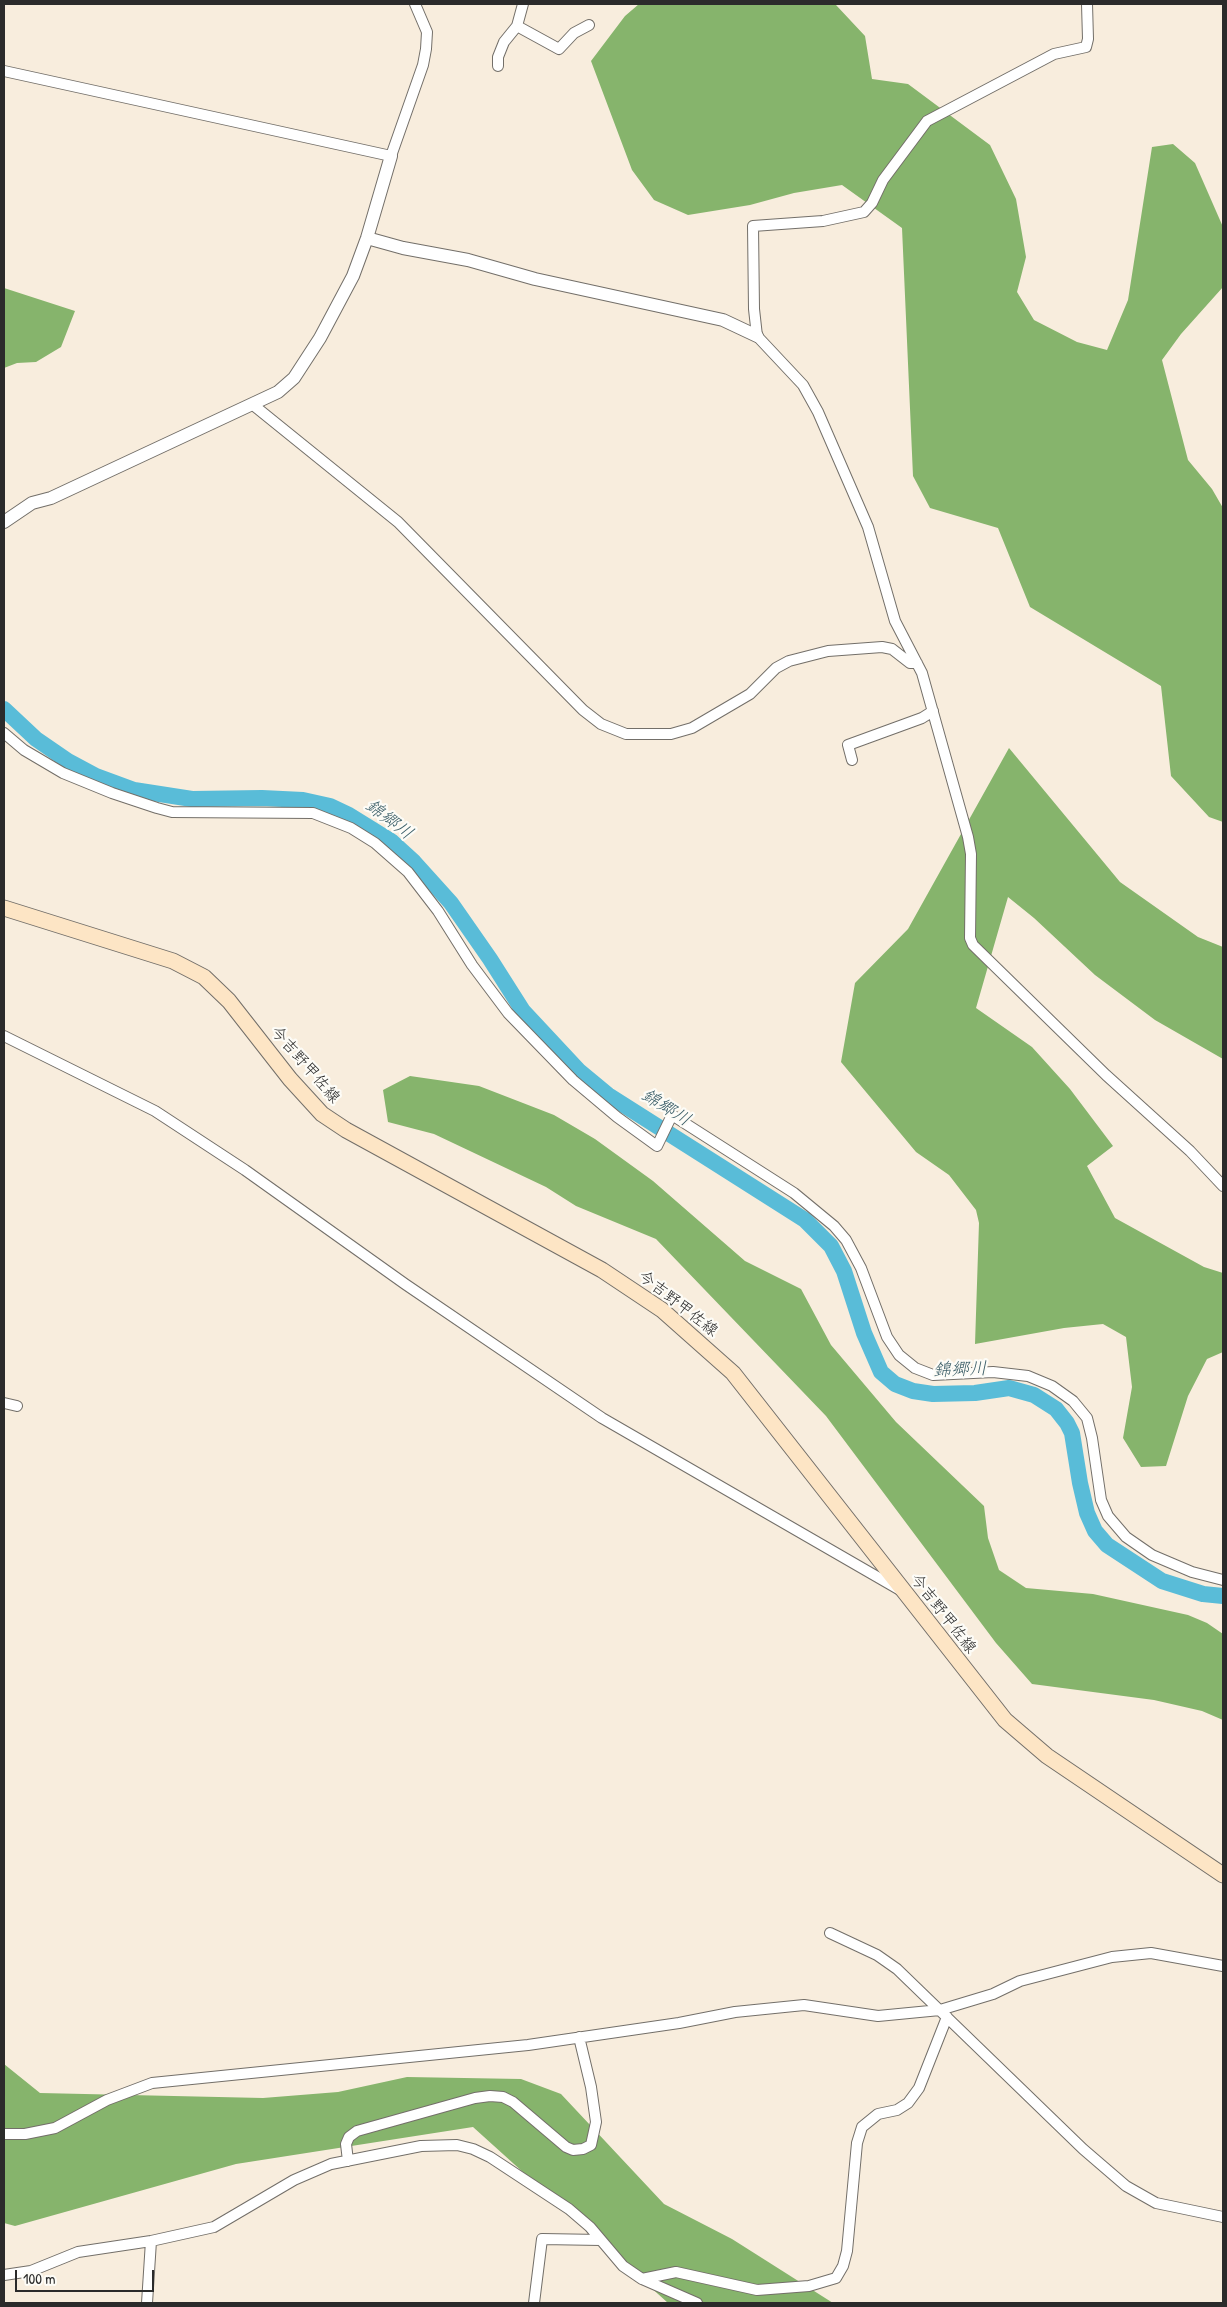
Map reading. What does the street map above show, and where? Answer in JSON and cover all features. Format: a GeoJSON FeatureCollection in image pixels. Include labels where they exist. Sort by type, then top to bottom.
{"type":"FeatureCollection","features":[{"type":"Feature","properties":{"kind":"main road","name":"今吉野甲佐線"},"geometry":{"type":"LineString","coordinates":[[4,908],[173,961],[204,976],[228,1000],[290,1079],[322,1114],[346,1130],[602,1270],[662,1310],[733,1373],[1005,1720],[1047,1756],[1223,1875]]}},
{"type":"Feature","properties":{"kind":"street"},"geometry":{"type":"LineString","coordinates":[[4,522],[32,503],[51,498],[278,392],[294,378],[333,316],[353,276],[367,238],[390,156],[423,66],[427,32],[415,4]]}},
{"type":"Feature","properties":{"kind":"street"},"geometry":{"type":"LineString","coordinates":[[498,66],[498,57],[504,42],[518,26],[523,4]]}},
{"type":"Feature","properties":{"kind":"street"},"geometry":{"type":"LineString","coordinates":[[757,336],[752,292],[753,226],[823,221],[864,212],[872,203],[883,180],[927,121],[1054,54],[1086,47],[1088,39],[1086,4]]}},
{"type":"Feature","properties":{"kind":"street"},"geometry":{"type":"LineString","coordinates":[[518,26],[559,49],[574,33],[589,26]]}},
{"type":"Feature","properties":{"kind":"street"},"geometry":{"type":"LineString","coordinates":[[4,71],[390,156]]}},
{"type":"Feature","properties":{"kind":"street"},"geometry":{"type":"LineString","coordinates":[[367,238],[403,248],[468,260],[534,279],[723,320],[757,336],[803,385],[818,412],[868,527],[895,621],[922,673],[968,837],[970,854],[970,938],[973,944],[1106,1075],[1190,1151],[1223,1186]]}},
{"type":"Feature","properties":{"kind":"street"},"geometry":{"type":"LineString","coordinates":[[252,404],[398,522],[583,710],[601,724],[626,734],[671,734],[692,728],[750,694],[776,668],[789,661],[828,651],[882,647],[892,649],[910,663],[917,663]]}},
{"type":"Feature","properties":{"kind":"street"},"geometry":{"type":"LineString","coordinates":[[852,760],[848,745],[922,718],[933,711]]}},
{"type":"Feature","properties":{"kind":"street"},"geometry":{"type":"LineString","coordinates":[[4,733],[24,750],[63,773],[112,793],[157,808],[172,812],[313,812],[351,828],[374,843],[408,872],[438,910],[472,965],[508,1013],[573,1080],[617,1117],[657,1146],[672,1115],[794,1193],[834,1226],[846,1240],[861,1268],[887,1337],[900,1355],[915,1368],[933,1375],[993,1372],[1028,1376],[1052,1386],[1073,1401],[1087,1418],[1092,1438],[1101,1500],[1108,1516],[1126,1537],[1152,1554],[1192,1572],[1223,1580]]}},
{"type":"Feature","properties":{"kind":"street"},"geometry":{"type":"LineString","coordinates":[[4,1036],[155,1111],[245,1170],[404,1284],[602,1418],[905,1593]]}},
{"type":"Feature","properties":{"kind":"street"},"geometry":{"type":"LineString","coordinates":[[4,1403],[17,1406]]}},
{"type":"Feature","properties":{"kind":"street"},"geometry":{"type":"LineString","coordinates":[[830,1932],[877,1956],[897,1969],[1082,2149],[1126,2186],[1156,2203],[1223,2217]]}},
{"type":"Feature","properties":{"kind":"street"},"geometry":{"type":"LineString","coordinates":[[4,2134],[25,2134],[55,2128],[106,2100],[152,2082],[528,2044],[680,2023],[735,2012],[804,2006],[878,2016],[943,2014],[1020,1981],[1112,1957],[1151,1953],[1223,1966]]}},
{"type":"Feature","properties":{"kind":"street"},"geometry":{"type":"LineString","coordinates":[[642,2279],[676,2272],[757,2290],[809,2286],[836,2278],[843,2266],[847,2251],[857,2143],[862,2127],[878,2114],[897,2110],[908,2103],[919,2088],[943,2014]]}},
{"type":"Feature","properties":{"kind":"street"},"geometry":{"type":"LineString","coordinates":[[348,2160],[346,2144],[349,2137],[357,2131],[475,2098],[490,2096],[503,2097],[513,2102],[566,2147],[573,2150],[583,2149],[591,2145],[596,2122],[591,2087],[579,2037]]}},
{"type":"Feature","properties":{"kind":"street"},"geometry":{"type":"LineString","coordinates":[[4,2275],[31,2271],[78,2252],[151,2241],[214,2227],[294,2180],[331,2164],[421,2146],[457,2145],[473,2148],[569,2209],[590,2227],[623,2266],[642,2279],[697,2303]]}},
{"type":"Feature","properties":{"kind":"street"},"geometry":{"type":"LineString","coordinates":[[534,2303],[542,2239],[601,2240]]}},
{"type":"Feature","properties":{"kind":"street"},"geometry":{"type":"LineString","coordinates":[[147,2303],[151,2241]]}},
{"type":"Feature","properties":{"kind":"green space"},"geometry":{"type":"Polygon","coordinates":[[[639,4],[836,5],[865,36],[872,79],[908,84],[990,145],[1016,199],[1026,257],[1017,292],[1034,320],[1077,342],[1107,350],[1128,300],[1152,147],[1173,144],[1195,163],[1223,227],[1223,287],[1181,334],[1162,360],[1188,460],[1212,489],[1223,508],[1223,822],[1209,817],[1171,776],[1161,686],[1030,607],[998,528],[930,508],[913,476],[902,228],[842,185],[794,193],[750,205],[688,215],[654,200],[632,170],[591,61],[625,16],[639,4]]]}},
{"type":"Feature","properties":{"kind":"green space"},"geometry":{"type":"Polygon","coordinates":[[[4,288],[75,311],[61,347],[36,362],[17,363],[4,368],[4,288]]]}},
{"type":"Feature","properties":{"kind":"green space"},"geometry":{"type":"Polygon","coordinates":[[[1009,748],[1120,882],[1198,937],[1223,947],[1223,1059],[1155,1020],[1095,975],[1034,918],[1008,897],[976,1008],[1032,1047],[1070,1089],[1113,1146],[1087,1166],[1115,1218],[1204,1267],[1223,1273],[1223,1352],[1207,1359],[1188,1396],[1166,1466],[1141,1467],[1123,1438],[1132,1387],[1126,1337],[1103,1324],[1064,1328],[975,1344],[979,1223],[976,1210],[949,1175],[916,1152],[841,1062],[855,983],[908,929],[1009,748]]]}},
{"type":"Feature","properties":{"kind":"green space"},"geometry":{"type":"Polygon","coordinates":[[[410,1076],[479,1086],[554,1115],[595,1139],[653,1181],[745,1261],[801,1289],[831,1345],[896,1422],[984,1506],[988,1538],[999,1570],[1026,1588],[1093,1594],[1188,1615],[1207,1623],[1223,1634],[1223,1720],[1202,1711],[1154,1700],[1032,1684],[996,1643],[826,1416],[656,1239],[576,1206],[546,1187],[434,1134],[388,1122],[383,1090],[410,1076]]]}},
{"type":"Feature","properties":{"kind":"green space"},"geometry":{"type":"Polygon","coordinates":[[[4,2064],[40,2093],[263,2098],[338,2092],[407,2077],[521,2079],[561,2094],[664,2204],[732,2239],[833,2303],[668,2303],[473,2127],[236,2164],[15,2226],[4,2223],[4,2064]]]}},
{"type":"Feature","properties":{"kind":"waterway","name":"錦郷川"},"geometry":{"type":"LineString","coordinates":[[4,709],[36,739],[68,761],[96,776],[134,790],[192,799],[262,798],[303,800],[330,806],[349,815],[391,841],[414,862],[451,903],[523,1011],[579,1071],[608,1095],[805,1220],[831,1246],[844,1271],[864,1333],[881,1372],[895,1384],[913,1391],[933,1394],[975,1393],[1009,1388],[1034,1395],[1056,1409],[1072,1433],[1087,1513],[1095,1531],[1107,1545],[1162,1581],[1203,1594],[1223,1596]]}}]}
